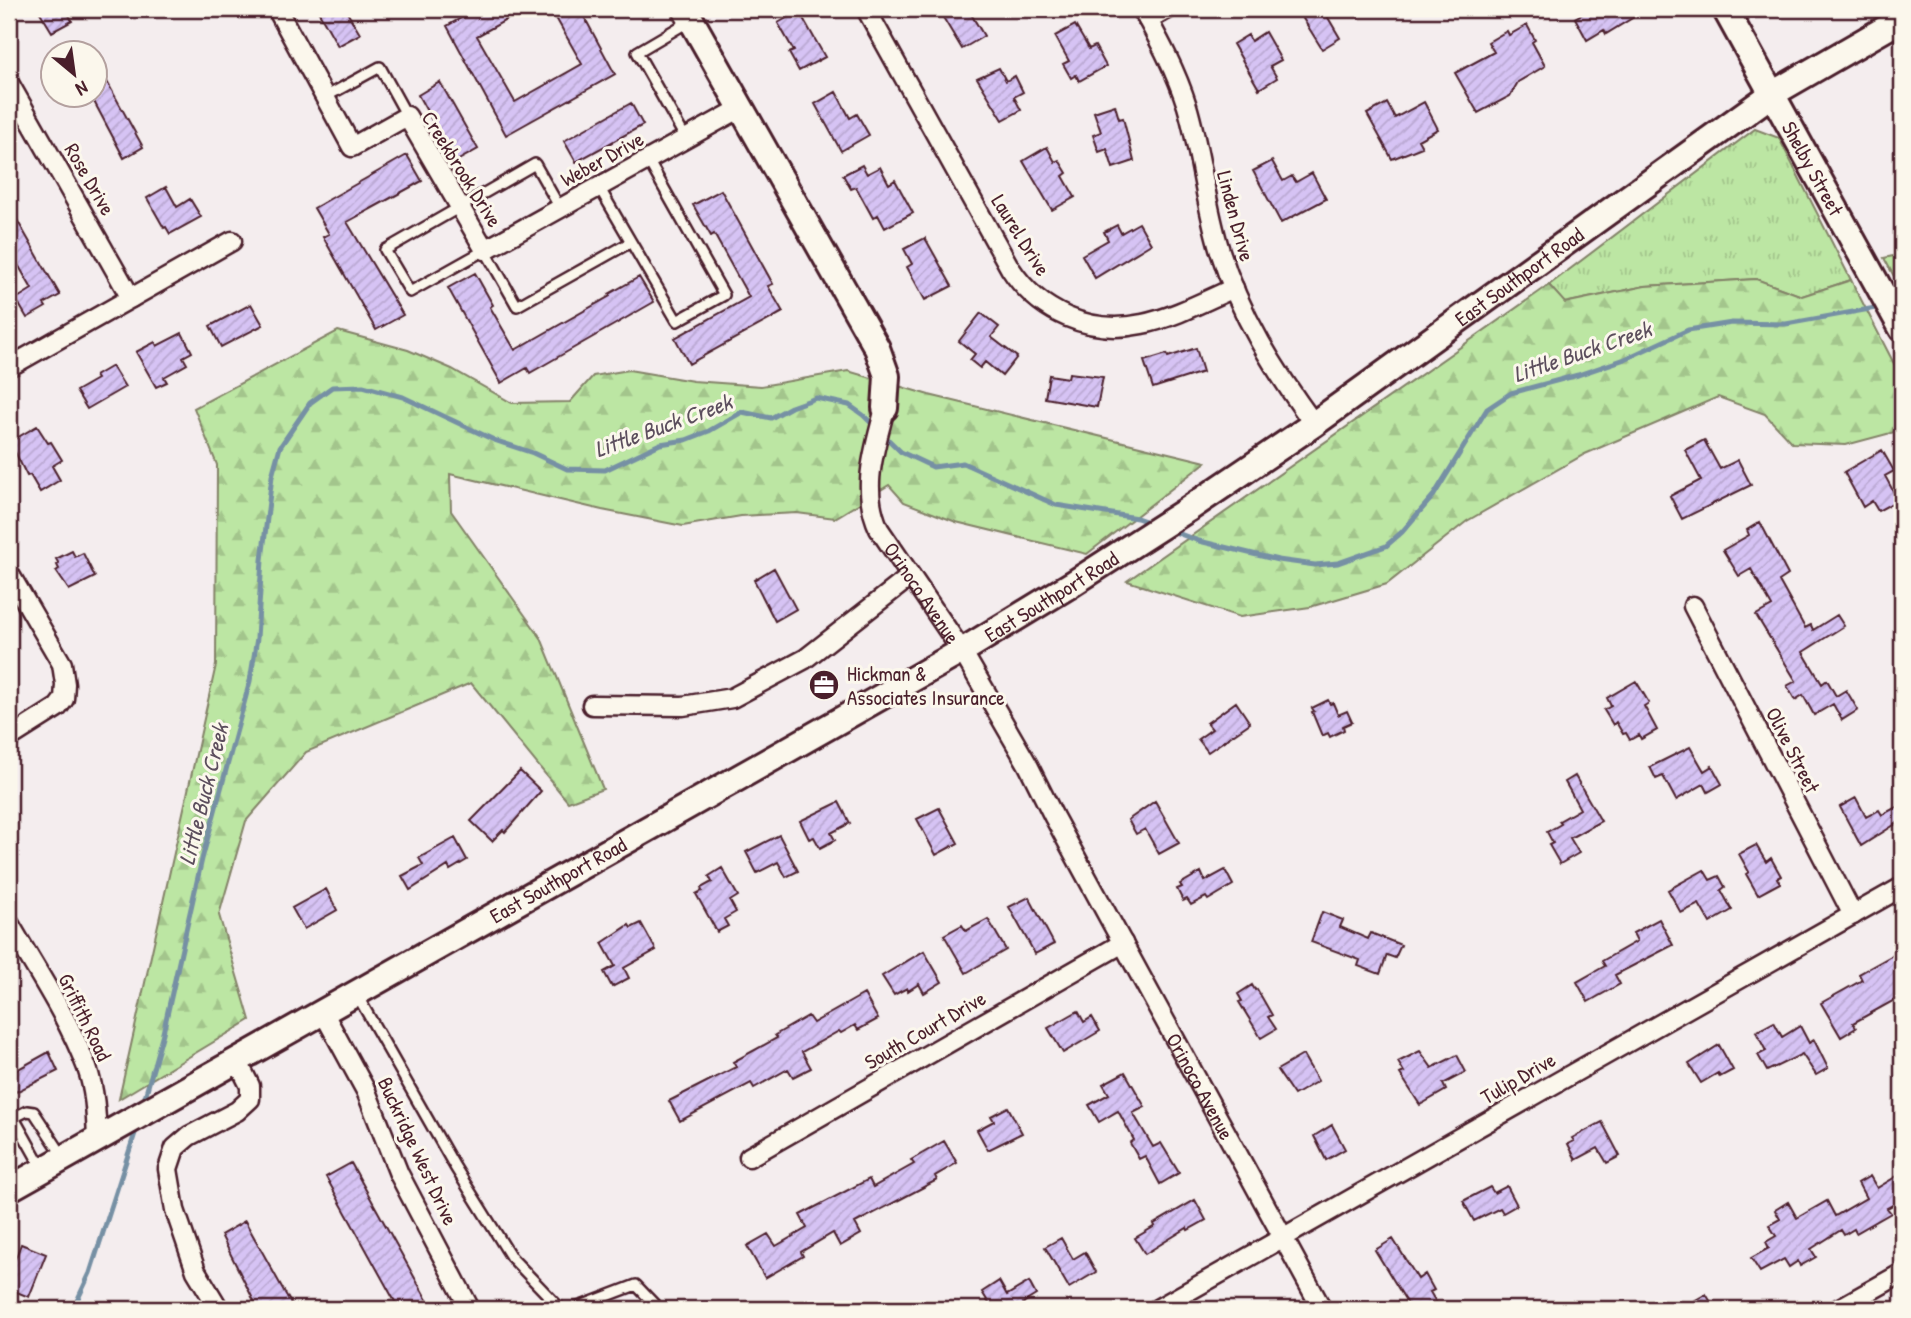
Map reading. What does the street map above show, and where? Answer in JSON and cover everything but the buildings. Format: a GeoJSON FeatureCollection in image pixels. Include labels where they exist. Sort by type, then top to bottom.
{"type":"FeatureCollection","features":[{"type":"Feature","properties":{"kind":"main road","name":"Shelby Street"},"geometry":{"type":"LineString","coordinates":[[1725,9],[1902,329]]}},
{"type":"Feature","properties":{"kind":"main road","name":"Orinoco Avenue"},"geometry":{"type":"LineString","coordinates":[[688,14],[877,348],[887,376],[885,408]]}},
{"type":"Feature","properties":{"kind":"main road","name":"East Southport Road"},"geometry":{"type":"LineString","coordinates":[[9,1189],[962,651],[1187,510],[1314,424],[1772,94],[1902,19]]}},
{"type":"Feature","properties":{"kind":"street","name":"Creekbrook Drive"},"geometry":{"type":"LineString","coordinates":[[277,9],[352,147],[407,116],[485,250]]}},
{"type":"Feature","properties":{"kind":"street","name":"Laurel Drive"},"geometry":{"type":"LineString","coordinates":[[866,9],[1010,268],[1023,286],[1046,306],[1079,322],[1123,328],[1145,324],[1234,288]]}},
{"type":"Feature","properties":{"kind":"street"},"geometry":{"type":"LineString","coordinates":[[1145,14],[1168,9]]}},
{"type":"Feature","properties":{"kind":"street","name":"Linden Drive"},"geometry":{"type":"LineString","coordinates":[[1145,14],[1168,56],[1185,100],[1209,213],[1234,288],[1265,351],[1314,424]]}},
{"type":"Feature","properties":{"kind":"street","name":"Rose Drive"},"geometry":{"type":"LineString","coordinates":[[9,83],[131,298]]}},
{"type":"Feature","properties":{"kind":"street","name":"Weber Drive"},"geometry":{"type":"LineString","coordinates":[[485,250],[741,108]]}},
{"type":"Feature","properties":{"kind":"street"},"geometry":{"type":"LineString","coordinates":[[9,367],[233,241]]}},
{"type":"Feature","properties":{"kind":"street","name":"Orinoco Avenue"},"geometry":{"type":"LineString","coordinates":[[885,408],[869,472],[869,498],[874,517],[962,651],[1028,765],[1322,1309]]}},
{"type":"Feature","properties":{"kind":"street"},"geometry":{"type":"LineString","coordinates":[[9,573],[62,664],[65,684],[64,699],[58,707],[9,738]]}},
{"type":"Feature","properties":{"kind":"street"},"geometry":{"type":"LineString","coordinates":[[592,705],[683,706],[732,698],[805,659],[911,576]]}},
{"type":"Feature","properties":{"kind":"street","name":"Olive Street"},"geometry":{"type":"LineString","coordinates":[[1693,606],[1853,915]]}},
{"type":"Feature","properties":{"kind":"street","name":"Tulip Drive"},"geometry":{"type":"LineString","coordinates":[[1157,1309],[1902,887]]}},
{"type":"Feature","properties":{"kind":"street","name":"Griffith Road"},"geometry":{"type":"LineString","coordinates":[[9,923],[88,1069],[99,1137]]}},
{"type":"Feature","properties":{"kind":"street","name":"South Court Drive"},"geometry":{"type":"LineString","coordinates":[[749,1157],[1123,943]]}},
{"type":"Feature","properties":{"kind":"street","name":"Buckridge West Drive"},"geometry":{"type":"LineString","coordinates":[[323,1012],[366,1091],[400,1174],[470,1309]]}},
{"type":"Feature","properties":{"kind":"street"},"geometry":{"type":"LineString","coordinates":[[219,1309],[197,1271],[175,1210],[168,1169],[175,1148],[189,1136],[237,1111],[250,1099],[250,1086],[237,1060]]}},
{"type":"Feature","properties":{"kind":"street"},"geometry":{"type":"LineString","coordinates":[[1838,1309],[1902,1273]]}},
{"type":"Feature","properties":{"kind":"lane"},"geometry":{"type":"LineString","coordinates":[[686,139],[637,52],[688,14]]}},
{"type":"Feature","properties":{"kind":"lane"},"geometry":{"type":"LineString","coordinates":[[324,97],[380,67],[407,116]]}},
{"type":"Feature","properties":{"kind":"lane"},"geometry":{"type":"LineString","coordinates":[[599,187],[677,321],[724,295],[648,160]]}},
{"type":"Feature","properties":{"kind":"lane"},"geometry":{"type":"LineString","coordinates":[[560,208],[535,164],[384,250],[410,292],[485,250],[517,306],[631,242]]}},
{"type":"Feature","properties":{"kind":"lane"},"geometry":{"type":"LineString","coordinates":[[356,994],[455,1167],[511,1256],[561,1309]]}},
{"type":"Feature","properties":{"kind":"lane"},"geometry":{"type":"LineString","coordinates":[[43,1169],[11,1114],[34,1112],[64,1157]]}},
{"type":"Feature","properties":{"kind":"lane"},"geometry":{"type":"LineString","coordinates":[[573,1309],[636,1285],[659,1309]]}},
{"type":"Feature","properties":{"kind":"green space"},"geometry":{"type":"Polygon","coordinates":[[[1755,129],[1779,138],[1851,280],[1802,296],[1755,279],[1645,286],[1564,303],[1549,285],[1755,129]]]}},
{"type":"Feature","properties":{"kind":"green space"},"geometry":{"type":"Polygon","coordinates":[[[1902,254],[1902,291],[1884,258],[1902,254]]]}},
{"type":"Feature","properties":{"kind":"green space"},"geometry":{"type":"Polygon","coordinates":[[[1756,279],[1802,296],[1851,280],[1902,379],[1902,430],[1846,445],[1792,443],[1765,414],[1718,397],[1585,454],[1467,521],[1387,584],[1310,607],[1240,617],[1127,581],[1549,285],[1565,303],[1645,286],[1756,279]]]}},
{"type":"Feature","properties":{"kind":"green space"},"geometry":{"type":"Polygon","coordinates":[[[338,331],[408,350],[452,369],[512,403],[570,402],[593,376],[629,370],[693,381],[761,386],[848,371],[929,395],[1206,462],[1087,554],[956,522],[904,502],[889,485],[835,518],[797,513],[741,516],[683,526],[450,474],[451,511],[541,638],[603,789],[568,802],[471,683],[306,752],[246,821],[219,915],[250,1020],[119,1099],[216,665],[217,465],[194,408],[338,331]]]}},
{"type":"Feature","properties":{"kind":"waterway","name":"Little Buck Creek"},"geometry":{"type":"LineString","coordinates":[[1169,530],[1199,541],[1278,560],[1315,565],[1338,563],[1386,546],[1402,532],[1434,495],[1487,409],[1511,393],[1625,359],[1688,330],[1732,323],[1786,324],[1881,307]]}},
{"type":"Feature","properties":{"kind":"waterway","name":"Little Buck Creek"},"geometry":{"type":"LineString","coordinates":[[143,1104],[163,1033],[202,859],[250,681],[257,638],[262,560],[272,476],[280,447],[310,403],[332,387],[363,386],[403,397],[494,440],[533,453],[567,469],[605,470],[660,444],[686,440],[709,431],[742,412],[771,418],[816,398],[849,405],[901,452],[933,467],[963,463],[1056,505],[1137,518],[1154,524]]}},
{"type":"Feature","properties":{"kind":"waterway","name":"Little Buck Creek"},"geometry":{"type":"LineString","coordinates":[[69,1309],[76,1303],[90,1273],[137,1127]]}},
{"type":"Feature","properties":{"kind":"place","name":"Hickman & Associates Insurance"},"geometry":{"type":"Point","coordinates":[824,685]}}]}
